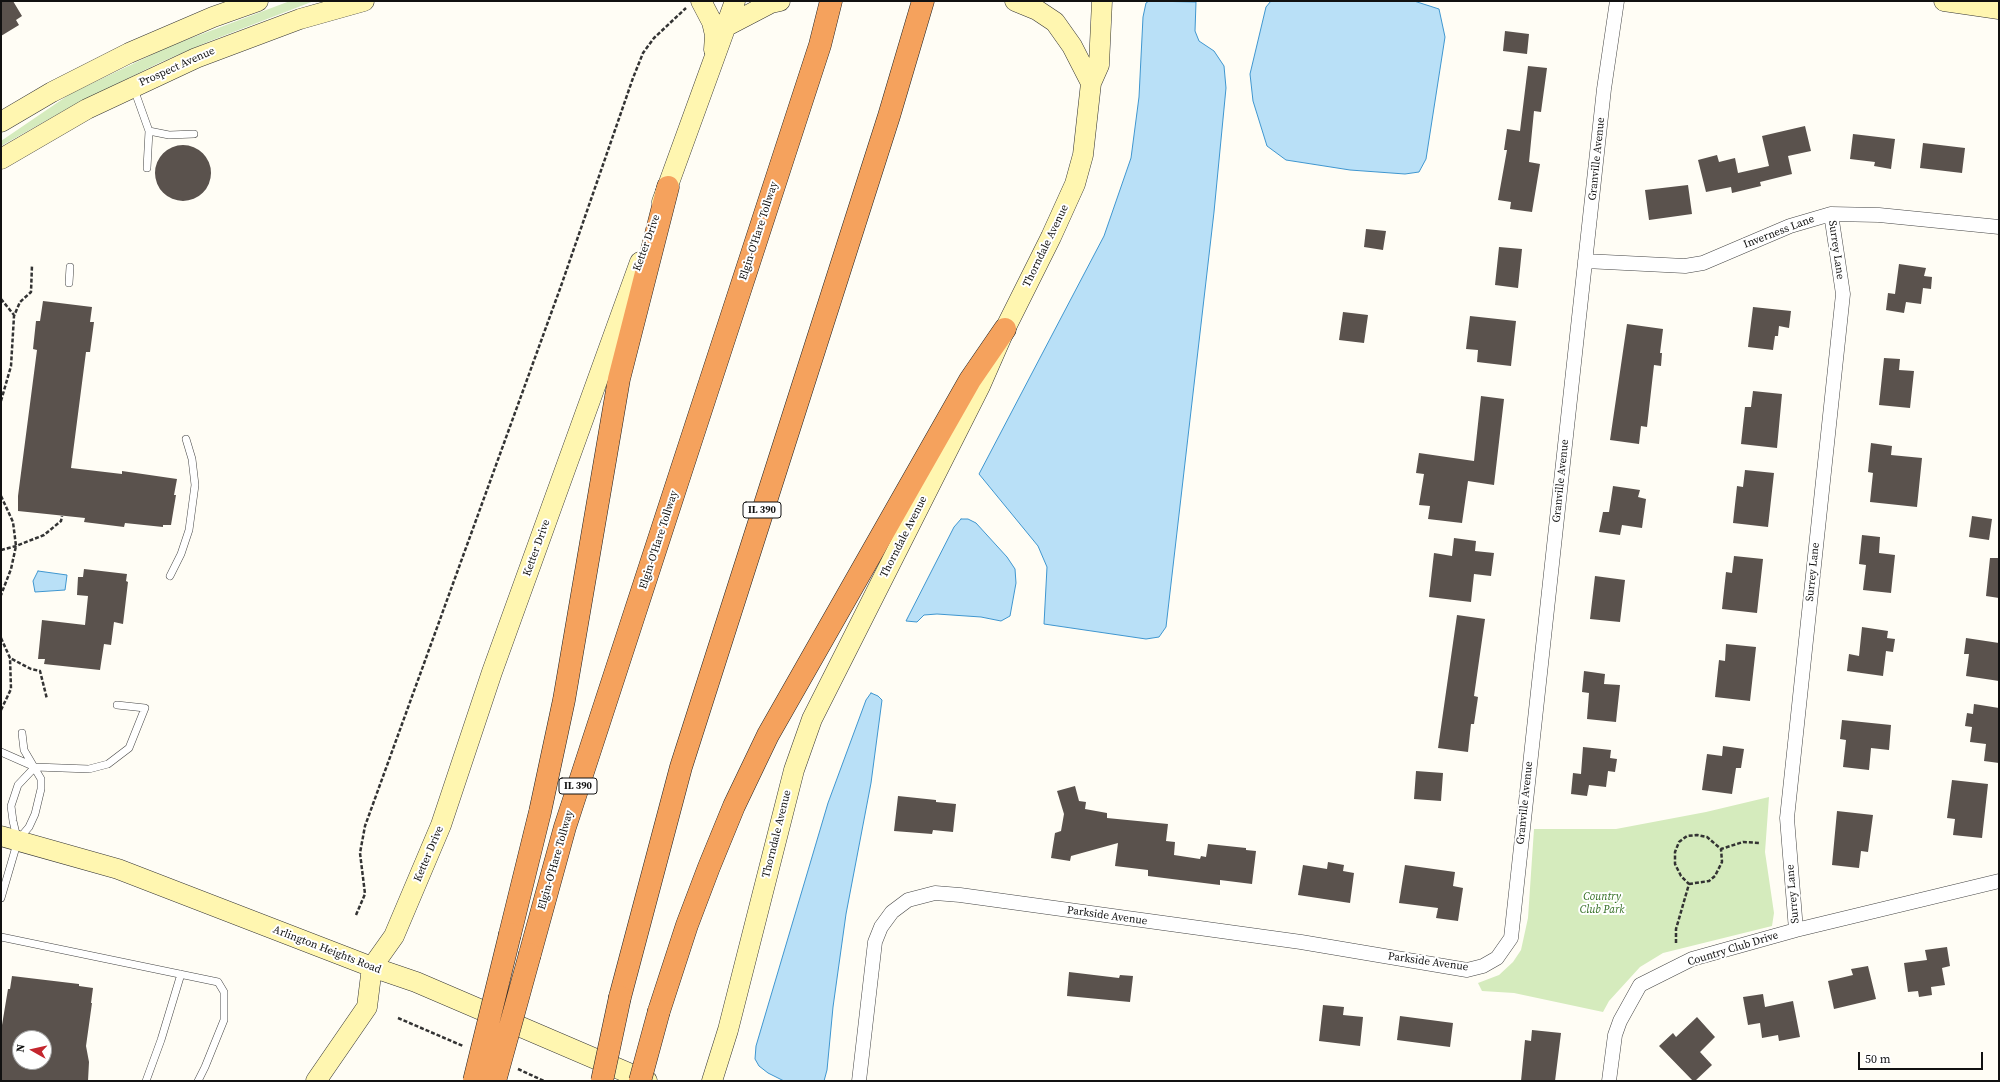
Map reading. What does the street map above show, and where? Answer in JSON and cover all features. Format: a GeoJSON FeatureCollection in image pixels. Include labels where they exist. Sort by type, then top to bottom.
{"type":"FeatureCollection","features":[{"type":"Feature","properties":{"kind":"highway","name":"Elgin-O'Hare Tollway"},"geometry":{"type":"LineString","coordinates":[[496,1081],[565,827],[820,45],[831,1]]}},
{"type":"Feature","properties":{"kind":"highway","name":"IL 390"},"geometry":{"type":"LineString","coordinates":[[602,1081],[620,997],[681,767],[923,1]]}},
{"type":"Feature","properties":{"kind":"highway"},"geometry":{"type":"LineString","coordinates":[[474,1081],[540,812],[564,700],[619,380],[668,186]]}},
{"type":"Feature","properties":{"kind":"highway"},"geometry":{"type":"LineString","coordinates":[[640,1081],[659,1011],[687,924],[708,867],[734,806],[768,735],[970,380],[1005,329]]}},
{"type":"Feature","properties":{"kind":"street"},"geometry":{"type":"LineString","coordinates":[[1,122],[52,92],[129,53],[213,17],[258,1]]}},
{"type":"Feature","properties":{"kind":"street","name":"Prospect Avenue"},"geometry":{"type":"LineString","coordinates":[[1,159],[81,113],[196,58],[267,30],[364,1]]}},
{"type":"Feature","properties":{"kind":"street","name":"Ketter Drive"},"geometry":{"type":"LineString","coordinates":[[316,1081],[367,1007],[372,967],[394,936],[442,824],[492,672],[735,1]]}},
{"type":"Feature","properties":{"kind":"street"},"geometry":{"type":"LineString","coordinates":[[726,27],[771,3],[780,1]]}},
{"type":"Feature","properties":{"kind":"street"},"geometry":{"type":"LineString","coordinates":[[1015,1],[1037,10],[1055,22],[1072,46],[1092,83]]}},
{"type":"Feature","properties":{"kind":"street","name":"Thorndale Avenue"},"geometry":{"type":"LineString","coordinates":[[712,1081],[728,1030],[794,770],[812,719],[980,386],[1005,329],[1051,237],[1075,184],[1083,155],[1092,83],[1099,66],[1102,1]]}},
{"type":"Feature","properties":{"kind":"street","name":"Granville Avenue"},"geometry":{"type":"LineString","coordinates":[[1497,958],[1511,938],[1604,88],[1617,1]]}},
{"type":"Feature","properties":{"kind":"street"},"geometry":{"type":"LineString","coordinates":[[1944,1],[1999,9]]}},
{"type":"Feature","properties":{"kind":"street"},"geometry":{"type":"LineString","coordinates":[[695,2],[712,22],[715,34],[713,61]]}},
{"type":"Feature","properties":{"kind":"street","name":"Inverness Lane"},"geometry":{"type":"LineString","coordinates":[[1586,261],[1685,266],[1703,263],[1790,226],[1831,214],[1879,215],[1999,227]]}},
{"type":"Feature","properties":{"kind":"street","name":"Surrey Lane"},"geometry":{"type":"LineString","coordinates":[[1796,930],[1787,818],[1843,294],[1831,214]]}},
{"type":"Feature","properties":{"kind":"street","name":"Arlington Heights Road"},"geometry":{"type":"LineString","coordinates":[[9,838],[118,869],[372,967],[416,982],[647,1081]]}},
{"type":"Feature","properties":{"kind":"street","name":"Country Club Drive"},"geometry":{"type":"LineString","coordinates":[[1610,1081],[1615,1036],[1620,1021],[1640,985],[1692,959],[1796,930],[1999,881]]}},
{"type":"Feature","properties":{"kind":"street","name":"Parkside Avenue"},"geometry":{"type":"LineString","coordinates":[[859,1081],[876,942],[881,927],[892,912],[908,900],[935,893],[960,894],[1301,942],[1467,970],[1483,966],[1497,958]]}},
{"type":"Feature","properties":{"kind":"lane"},"geometry":{"type":"LineString","coordinates":[[133,87],[149,131],[147,168]]}},
{"type":"Feature","properties":{"kind":"lane"},"geometry":{"type":"LineString","coordinates":[[149,131],[169,135],[194,134]]}},
{"type":"Feature","properties":{"kind":"lane"},"geometry":{"type":"LineString","coordinates":[[69,283],[70,267]]}},
{"type":"Feature","properties":{"kind":"lane"},"geometry":{"type":"LineString","coordinates":[[170,576],[181,554],[189,530],[194,485],[192,459],[186,439]]}},
{"type":"Feature","properties":{"kind":"lane"},"geometry":{"type":"LineString","coordinates":[[1,752],[35,767],[89,769],[108,764],[129,748],[145,708],[117,705]]}},
{"type":"Feature","properties":{"kind":"lane"},"geometry":{"type":"LineString","coordinates":[[9,838],[29,827],[35,814],[42,789],[41,779],[24,750],[22,733]]}},
{"type":"Feature","properties":{"kind":"lane"},"geometry":{"type":"LineString","coordinates":[[1,898],[9,838],[13,821],[11,806],[18,785],[35,767]]}},
{"type":"Feature","properties":{"kind":"lane"},"geometry":{"type":"LineString","coordinates":[[1,937],[218,982],[224,992],[224,1020],[198,1081]]}},
{"type":"Feature","properties":{"kind":"lane"},"geometry":{"type":"LineString","coordinates":[[146,1081],[161,1040],[181,974]]}},
{"type":"Feature","properties":{"kind":"path"},"geometry":{"type":"LineString","coordinates":[[356,915],[365,894],[360,853],[365,826],[561,286],[633,78],[643,54],[654,38],[695,2]]}},
{"type":"Feature","properties":{"kind":"path"},"geometry":{"type":"LineString","coordinates":[[1,400],[11,366],[14,316],[20,302],[31,292],[32,265]]}},
{"type":"Feature","properties":{"kind":"path"},"geometry":{"type":"LineString","coordinates":[[1,299],[14,316]]}},
{"type":"Feature","properties":{"kind":"path"},"geometry":{"type":"LineString","coordinates":[[1,496],[13,522],[16,546],[11,569],[1,595]]}},
{"type":"Feature","properties":{"kind":"path"},"geometry":{"type":"LineString","coordinates":[[1,550],[44,535],[61,521],[62,516]]}},
{"type":"Feature","properties":{"kind":"path"},"geometry":{"type":"LineString","coordinates":[[1,638],[10,658],[11,689],[1,710]]}},
{"type":"Feature","properties":{"kind":"path"},"geometry":{"type":"LineString","coordinates":[[10,658],[31,669],[40,671],[47,700]]}},
{"type":"Feature","properties":{"kind":"path"},"geometry":{"type":"LineString","coordinates":[[1697,835],[1707,837],[1721,849],[1722,862],[1715,876],[1708,881],[1688,884],[1680,876],[1675,864],[1675,852],[1679,842],[1687,836],[1697,835]]}},
{"type":"Feature","properties":{"kind":"path"},"geometry":{"type":"LineString","coordinates":[[1721,849],[1743,842],[1759,843]]}},
{"type":"Feature","properties":{"kind":"path"},"geometry":{"type":"LineString","coordinates":[[1676,943],[1676,929],[1688,884]]}},
{"type":"Feature","properties":{"kind":"green space"},"geometry":{"type":"Polygon","coordinates":[[[290,1],[314,1],[210,41],[159,63],[72,106],[1,146],[1,141],[70,94],[170,46],[290,1]]]}},
{"type":"Feature","properties":{"kind":"green space","name":"Country Club Park"},"geometry":{"type":"Polygon","coordinates":[[[1769,797],[1765,852],[1774,913],[1772,926],[1663,953],[1640,967],[1609,1001],[1603,1012],[1514,993],[1482,991],[1478,983],[1499,975],[1513,962],[1521,950],[1528,918],[1534,829],[1616,829],[1706,812],[1769,797]]]}},
{"type":"Feature","properties":{"kind":"water"},"geometry":{"type":"Polygon","coordinates":[[[1149,1],[1196,2],[1195,31],[1199,41],[1214,51],[1224,66],[1226,88],[1214,212],[1166,627],[1159,637],[1146,639],[1044,624],[1047,567],[1038,546],[979,474],[1104,236],[1131,158],[1139,97],[1143,17],[1146,3],[1149,1]]]}},
{"type":"Feature","properties":{"kind":"water"},"geometry":{"type":"Polygon","coordinates":[[[1271,1],[1414,1],[1439,9],[1445,37],[1426,159],[1419,172],[1405,174],[1350,170],[1286,160],[1267,146],[1253,101],[1250,74],[1266,7],[1271,1]]]}},
{"type":"Feature","properties":{"kind":"water"},"geometry":{"type":"Polygon","coordinates":[[[961,519],[968,519],[976,523],[1007,557],[1015,569],[1016,583],[1010,616],[1001,621],[981,617],[937,614],[924,615],[917,622],[906,621],[954,527],[961,519]]]}},
{"type":"Feature","properties":{"kind":"water"},"geometry":{"type":"Polygon","coordinates":[[[38,571],[67,575],[65,590],[35,592],[33,581],[38,571]]]}},
{"type":"Feature","properties":{"kind":"water"},"geometry":{"type":"Polygon","coordinates":[[[871,693],[878,696],[882,700],[871,783],[846,914],[833,1007],[827,1070],[824,1081],[784,1081],[768,1073],[759,1066],[755,1059],[756,1046],[828,803],[866,700],[871,693]]]}},
{"type":"Feature","properties":{"kind":"building"},"geometry":{"type":"Polygon","coordinates":[[[1,1],[13,1],[22,16],[16,20],[19,25],[1,36],[1,1]]]}},
{"type":"Feature","properties":{"kind":"building"},"geometry":{"type":"Polygon","coordinates":[[[1505,31],[1529,34],[1527,54],[1503,51],[1505,31]]]}},
{"type":"Feature","properties":{"kind":"building"},"geometry":{"type":"Polygon","coordinates":[[[1528,66],[1547,68],[1541,112],[1534,111],[1529,162],[1540,164],[1532,212],[1510,209],[1511,202],[1498,200],[1507,150],[1504,150],[1507,129],[1520,131],[1528,66]]]}},
{"type":"Feature","properties":{"kind":"building"},"geometry":{"type":"Polygon","coordinates":[[[1805,126],[1811,151],[1788,156],[1792,174],[1760,182],[1761,186],[1732,193],[1731,187],[1706,192],[1698,160],[1717,155],[1719,162],[1735,158],[1738,173],[1769,166],[1762,136],[1805,126]]]}},
{"type":"Feature","properties":{"kind":"building"},"geometry":{"type":"Polygon","coordinates":[[[1853,134],[1895,139],[1891,169],[1874,166],[1875,162],[1850,159],[1853,134]]]}},
{"type":"Feature","properties":{"kind":"building"},"geometry":{"type":"Polygon","coordinates":[[[1923,143],[1965,148],[1962,173],[1920,168],[1923,143]]]}},
{"type":"Feature","properties":{"kind":"building"},"geometry":{"type":"Polygon","coordinates":[[[177,145],[189,145],[199,149],[207,157],[211,167],[211,179],[207,189],[199,197],[189,201],[177,201],[167,197],[159,189],[155,179],[155,167],[159,157],[167,149],[177,145]]]}},
{"type":"Feature","properties":{"kind":"building"},"geometry":{"type":"Polygon","coordinates":[[[1688,185],[1692,214],[1649,220],[1645,190],[1688,185]]]}},
{"type":"Feature","properties":{"kind":"building"},"geometry":{"type":"Polygon","coordinates":[[[1366,229],[1386,231],[1383,250],[1364,247],[1366,229]]]}},
{"type":"Feature","properties":{"kind":"building"},"geometry":{"type":"Polygon","coordinates":[[[1499,247],[1522,249],[1518,288],[1495,285],[1499,247]]]}},
{"type":"Feature","properties":{"kind":"building"},"geometry":{"type":"Polygon","coordinates":[[[1899,264],[1926,268],[1924,276],[1932,277],[1931,289],[1923,288],[1921,304],[1906,302],[1904,313],[1886,310],[1888,293],[1895,294],[1899,264]]]}},
{"type":"Feature","properties":{"kind":"building"},"geometry":{"type":"Polygon","coordinates":[[[43,301],[92,307],[90,322],[94,322],[90,352],[86,352],[71,468],[122,474],[122,471],[177,479],[171,525],[163,525],[163,527],[125,523],[124,527],[84,522],[85,518],[18,511],[18,496],[37,350],[33,349],[36,321],[40,321],[43,301]]]}},
{"type":"Feature","properties":{"kind":"building"},"geometry":{"type":"Polygon","coordinates":[[[1753,307],[1791,311],[1789,328],[1779,326],[1778,336],[1775,336],[1773,350],[1748,347],[1753,307]]]}},
{"type":"Feature","properties":{"kind":"building"},"geometry":{"type":"Polygon","coordinates":[[[1343,312],[1368,315],[1364,343],[1339,340],[1343,312]]]}},
{"type":"Feature","properties":{"kind":"building"},"geometry":{"type":"Polygon","coordinates":[[[1470,316],[1516,321],[1511,366],[1477,362],[1478,350],[1466,349],[1470,316]]]}},
{"type":"Feature","properties":{"kind":"building"},"geometry":{"type":"Polygon","coordinates":[[[1627,324],[1663,329],[1660,353],[1662,353],[1661,366],[1654,365],[1647,427],[1641,426],[1639,444],[1610,440],[1627,324]]]}},
{"type":"Feature","properties":{"kind":"building"},"geometry":{"type":"Polygon","coordinates":[[[1884,358],[1900,359],[1899,370],[1914,371],[1910,408],[1879,405],[1884,358]]]}},
{"type":"Feature","properties":{"kind":"building"},"geometry":{"type":"Polygon","coordinates":[[[1753,391],[1782,394],[1777,448],[1741,444],[1745,407],[1751,407],[1753,391]]]}},
{"type":"Feature","properties":{"kind":"building"},"geometry":{"type":"Polygon","coordinates":[[[1481,396],[1504,399],[1494,485],[1468,481],[1462,523],[1428,519],[1430,506],[1419,505],[1424,474],[1416,473],[1419,453],[1474,461],[1481,396]]]}},
{"type":"Feature","properties":{"kind":"building"},"geometry":{"type":"Polygon","coordinates":[[[1871,443],[1892,446],[1891,455],[1922,458],[1917,507],[1870,502],[1873,473],[1868,472],[1871,443]]]}},
{"type":"Feature","properties":{"kind":"building"},"geometry":{"type":"Polygon","coordinates":[[[1745,470],[1774,473],[1768,527],[1733,523],[1737,486],[1743,487],[1745,470]]]}},
{"type":"Feature","properties":{"kind":"building"},"geometry":{"type":"Polygon","coordinates":[[[1613,486],[1640,490],[1638,497],[1646,499],[1642,528],[1622,525],[1620,535],[1599,532],[1603,512],[1609,512],[1613,486]]]}},
{"type":"Feature","properties":{"kind":"building"},"geometry":{"type":"Polygon","coordinates":[[[1972,516],[1992,519],[1989,540],[1969,537],[1972,516]]]}},
{"type":"Feature","properties":{"kind":"building"},"geometry":{"type":"Polygon","coordinates":[[[1862,535],[1880,537],[1879,553],[1895,555],[1891,593],[1863,590],[1866,565],[1859,564],[1862,535]]]}},
{"type":"Feature","properties":{"kind":"building"},"geometry":{"type":"Polygon","coordinates":[[[1454,538],[1476,541],[1475,551],[1494,553],[1491,576],[1474,574],[1471,602],[1429,597],[1434,553],[1452,556],[1454,538]]]}},
{"type":"Feature","properties":{"kind":"building"},"geometry":{"type":"Polygon","coordinates":[[[1734,556],[1763,559],[1757,613],[1722,609],[1726,572],[1732,573],[1734,556]]]}},
{"type":"Feature","properties":{"kind":"building"},"geometry":{"type":"Polygon","coordinates":[[[1990,558],[1999,558],[1999,598],[1986,596],[1990,558]]]}},
{"type":"Feature","properties":{"kind":"building"},"geometry":{"type":"Polygon","coordinates":[[[84,569],[127,574],[126,581],[128,582],[123,624],[114,622],[111,645],[104,644],[100,670],[44,664],[45,659],[38,659],[42,620],[85,625],[88,596],[77,595],[78,577],[83,577],[84,569]]]}},
{"type":"Feature","properties":{"kind":"building"},"geometry":{"type":"Polygon","coordinates":[[[1595,576],[1625,580],[1620,622],[1590,619],[1595,576]]]}},
{"type":"Feature","properties":{"kind":"building"},"geometry":{"type":"Polygon","coordinates":[[[1457,615],[1485,619],[1474,696],[1478,697],[1474,724],[1471,724],[1468,752],[1438,748],[1457,615]]]}},
{"type":"Feature","properties":{"kind":"building"},"geometry":{"type":"Polygon","coordinates":[[[1862,627],[1888,631],[1887,638],[1895,639],[1893,652],[1886,651],[1883,676],[1847,671],[1849,654],[1859,656],[1862,627]]]}},
{"type":"Feature","properties":{"kind":"building"},"geometry":{"type":"Polygon","coordinates":[[[1966,638],[1999,643],[1999,681],[1966,676],[1969,654],[1964,654],[1966,638]]]}},
{"type":"Feature","properties":{"kind":"building"},"geometry":{"type":"Polygon","coordinates":[[[1726,644],[1756,647],[1750,701],[1715,697],[1719,660],[1725,661],[1726,644]]]}},
{"type":"Feature","properties":{"kind":"building"},"geometry":{"type":"Polygon","coordinates":[[[1584,671],[1605,674],[1604,684],[1620,685],[1616,722],[1587,719],[1589,693],[1582,692],[1584,671]]]}},
{"type":"Feature","properties":{"kind":"building"},"geometry":{"type":"Polygon","coordinates":[[[1974,704],[1999,708],[1999,763],[1984,761],[1986,744],[1970,742],[1972,727],[1965,726],[1967,713],[1973,714],[1974,704]]]}},
{"type":"Feature","properties":{"kind":"building"},"geometry":{"type":"Polygon","coordinates":[[[1842,720],[1891,725],[1889,750],[1871,748],[1869,770],[1843,767],[1846,740],[1840,739],[1842,720]]]}},
{"type":"Feature","properties":{"kind":"building"},"geometry":{"type":"Polygon","coordinates":[[[1723,746],[1744,749],[1741,768],[1736,768],[1732,794],[1702,790],[1707,754],[1722,756],[1723,746]]]}},
{"type":"Feature","properties":{"kind":"building"},"geometry":{"type":"Polygon","coordinates":[[[1583,747],[1611,750],[1610,758],[1617,759],[1615,772],[1608,771],[1606,787],[1589,785],[1587,796],[1571,794],[1573,773],[1581,774],[1583,747]]]}},
{"type":"Feature","properties":{"kind":"building"},"geometry":{"type":"Polygon","coordinates":[[[1416,771],[1443,773],[1441,801],[1414,799],[1416,771]]]}},
{"type":"Feature","properties":{"kind":"building"},"geometry":{"type":"Polygon","coordinates":[[[1952,780],[1988,784],[1982,838],[1953,835],[1955,819],[1947,818],[1952,780]]]}},
{"type":"Feature","properties":{"kind":"building"},"geometry":{"type":"Polygon","coordinates":[[[1075,786],[1079,801],[1086,802],[1085,809],[1107,813],[1107,818],[1168,824],[1166,841],[1175,842],[1174,855],[1200,859],[1201,856],[1206,857],[1208,844],[1246,848],[1246,850],[1256,851],[1252,884],[1220,880],[1220,885],[1148,876],[1148,870],[1115,866],[1118,843],[1071,856],[1070,861],[1051,858],[1055,833],[1061,831],[1064,814],[1057,791],[1075,786]]]}},
{"type":"Feature","properties":{"kind":"building"},"geometry":{"type":"Polygon","coordinates":[[[898,796],[936,800],[936,802],[956,804],[953,832],[933,830],[932,834],[894,831],[898,796]]]}},
{"type":"Feature","properties":{"kind":"building"},"geometry":{"type":"Polygon","coordinates":[[[1837,811],[1873,815],[1868,852],[1861,851],[1859,868],[1832,865],[1837,811]]]}},
{"type":"Feature","properties":{"kind":"building"},"geometry":{"type":"Polygon","coordinates":[[[1328,862],[1344,865],[1343,871],[1354,873],[1350,903],[1298,895],[1303,865],[1327,869],[1328,862]]]}},
{"type":"Feature","properties":{"kind":"building"},"geometry":{"type":"Polygon","coordinates":[[[1405,865],[1455,872],[1453,886],[1463,888],[1458,921],[1436,918],[1438,908],[1399,903],[1405,865]]]}},
{"type":"Feature","properties":{"kind":"building"},"geometry":{"type":"Polygon","coordinates":[[[1947,947],[1950,966],[1942,968],[1945,985],[1931,987],[1932,995],[1919,997],[1918,991],[1908,992],[1904,963],[1927,960],[1925,950],[1947,947]]]}},
{"type":"Feature","properties":{"kind":"building"},"geometry":{"type":"Polygon","coordinates":[[[1868,966],[1876,999],[1834,1009],[1828,981],[1853,975],[1851,969],[1868,966]]]}},
{"type":"Feature","properties":{"kind":"building"},"geometry":{"type":"Polygon","coordinates":[[[1069,972],[1119,978],[1120,975],[1133,976],[1130,1002],[1067,996],[1069,972]]]}},
{"type":"Feature","properties":{"kind":"building"},"geometry":{"type":"Polygon","coordinates":[[[12,976],[79,984],[79,986],[93,988],[86,1046],[89,1062],[88,1081],[1,1081],[1,1031],[8,989],[10,989],[12,976]]]}},
{"type":"Feature","properties":{"kind":"building"},"geometry":{"type":"Polygon","coordinates":[[[1763,994],[1765,1007],[1793,1001],[1800,1037],[1779,1041],[1778,1035],[1762,1038],[1760,1023],[1748,1025],[1743,997],[1763,994]]]}},
{"type":"Feature","properties":{"kind":"building"},"geometry":{"type":"Polygon","coordinates":[[[1323,1005],[1344,1007],[1343,1015],[1363,1017],[1360,1046],[1319,1041],[1323,1005]]]}},
{"type":"Feature","properties":{"kind":"building"},"geometry":{"type":"Polygon","coordinates":[[[1400,1016],[1453,1023],[1450,1047],[1397,1040],[1400,1016]]]}},
{"type":"Feature","properties":{"kind":"building"},"geometry":{"type":"Polygon","coordinates":[[[1697,1017],[1715,1037],[1700,1052],[1712,1065],[1695,1081],[1693,1081],[1659,1046],[1673,1033],[1676,1037],[1697,1017]]]}},
{"type":"Feature","properties":{"kind":"building"},"geometry":{"type":"Polygon","coordinates":[[[1532,1030],[1561,1033],[1555,1081],[1521,1081],[1525,1040],[1531,1041],[1532,1030]]]}}]}
